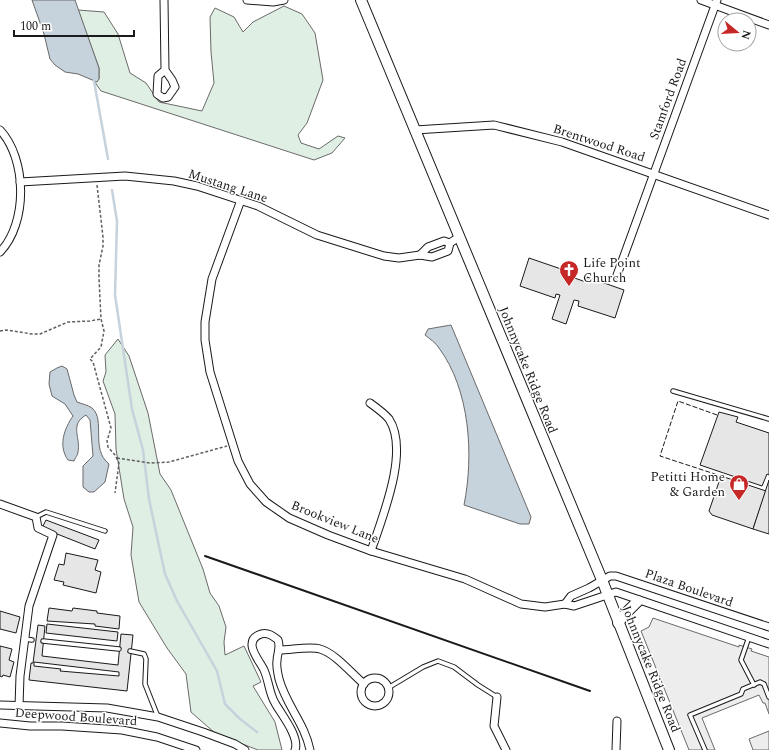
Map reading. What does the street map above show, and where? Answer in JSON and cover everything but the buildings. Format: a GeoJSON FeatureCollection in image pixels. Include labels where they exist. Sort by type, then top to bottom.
{"type":"FeatureCollection","features":[{"type":"Feature","properties":{"kind":"main road","name":"Johnnycake Ridge Road"},"geometry":{"type":"LineString","coordinates":[[361,0],[608,594],[618,623],[669,750]]}},
{"type":"Feature","properties":{"kind":"main road"},"geometry":{"type":"LineString","coordinates":[[618,623],[638,600]]}},
{"type":"Feature","properties":{"kind":"street"},"geometry":{"type":"LineString","coordinates":[[164,0],[165,70]]}},
{"type":"Feature","properties":{"kind":"street"},"geometry":{"type":"LineString","coordinates":[[247,0],[273,2],[284,0]]}},
{"type":"Feature","properties":{"kind":"street"},"geometry":{"type":"LineString","coordinates":[[701,0],[716,2],[769,25]]}},
{"type":"Feature","properties":{"kind":"street","name":"Stamford Road"},"geometry":{"type":"LineString","coordinates":[[617,275],[716,2]]}},
{"type":"Feature","properties":{"kind":"street","name":"Brentwood Road"},"geometry":{"type":"LineString","coordinates":[[415,130],[494,125],[562,142],[769,215]]}},
{"type":"Feature","properties":{"kind":"street"},"geometry":{"type":"LineString","coordinates":[[0,130],[6,137],[14,152],[20,182],[17,222],[12,235],[0,252]]}},
{"type":"Feature","properties":{"kind":"street","name":"Mustang Lane"},"geometry":{"type":"LineString","coordinates":[[20,182],[125,176],[174,181],[197,186],[258,206],[316,235],[341,244],[384,256],[400,258],[420,255],[432,257],[448,251],[450,244],[459,237]]}},
{"type":"Feature","properties":{"kind":"street","name":"Brookview Lane"},"geometry":{"type":"LineString","coordinates":[[241,200],[212,279],[205,322],[205,340],[210,372],[232,444],[244,474],[250,484],[266,502],[289,518],[328,535],[371,551],[465,579],[521,604],[545,607],[565,604],[574,606],[608,594]]}},
{"type":"Feature","properties":{"kind":"street","name":"Mustang Lane"},"geometry":{"type":"LineString","coordinates":[[420,255],[428,247],[444,241],[450,244]]}},
{"type":"Feature","properties":{"kind":"street"},"geometry":{"type":"LineString","coordinates":[[370,403],[389,420],[392,427],[396,455],[391,493],[371,551]]}},
{"type":"Feature","properties":{"kind":"street"},"geometry":{"type":"LineString","coordinates":[[0,504],[36,517],[38,528],[53,535],[29,606],[24,639],[18,706]]}},
{"type":"Feature","properties":{"kind":"street","name":"Plaza Boulevard"},"geometry":{"type":"LineString","coordinates":[[602,580],[610,576],[616,576],[769,628]]}},
{"type":"Feature","properties":{"kind":"street"},"geometry":{"type":"LineString","coordinates":[[565,604],[571,596],[602,580]]}},
{"type":"Feature","properties":{"kind":"street"},"geometry":{"type":"LineString","coordinates":[[608,594],[616,592],[769,644]]}},
{"type":"Feature","properties":{"kind":"street"},"geometry":{"type":"LineString","coordinates":[[295,750],[295,740],[274,701],[265,672],[253,652],[252,643],[257,636],[266,634],[278,640],[280,650],[276,665],[280,681],[288,703],[304,729],[310,750]]}},
{"type":"Feature","properties":{"kind":"street"},"geometry":{"type":"LineString","coordinates":[[280,650],[319,649],[327,652],[364,684]]}},
{"type":"Feature","properties":{"kind":"street"},"geometry":{"type":"LineString","coordinates":[[375,678],[383,681],[388,688],[388,696],[386,700],[379,705],[370,705],[363,700],[361,696],[364,684],[375,678]]}},
{"type":"Feature","properties":{"kind":"street"},"geometry":{"type":"LineString","coordinates":[[497,697],[494,726],[506,750]]}},
{"type":"Feature","properties":{"kind":"street","name":"Deepwood Boulevard"},"geometry":{"type":"LineString","coordinates":[[0,705],[107,708],[158,717],[235,744],[245,750]]}},
{"type":"Feature","properties":{"kind":"street"},"geometry":{"type":"LineString","coordinates":[[616,750],[618,721]]}},
{"type":"Feature","properties":{"kind":"street","name":"Deepwood Boulevard"},"geometry":{"type":"LineString","coordinates":[[0,723],[30,726],[62,726],[122,730],[157,737],[196,750]]}},
{"type":"Feature","properties":{"kind":"lane"},"geometry":{"type":"LineString","coordinates":[[673,391],[769,419]]}},
{"type":"Feature","properties":{"kind":"lane"},"geometry":{"type":"LineString","coordinates":[[36,517],[46,512],[105,531]]}},
{"type":"Feature","properties":{"kind":"lane"},"geometry":{"type":"LineString","coordinates":[[749,637],[741,660],[754,685]]}},
{"type":"Feature","properties":{"kind":"lane"},"geometry":{"type":"LineString","coordinates":[[24,639],[32,640]]}},
{"type":"Feature","properties":{"kind":"lane"},"geometry":{"type":"LineString","coordinates":[[43,641],[119,649]]}},
{"type":"Feature","properties":{"kind":"lane"},"geometry":{"type":"LineString","coordinates":[[130,651],[144,654],[146,659],[145,684],[158,717]]}},
{"type":"Feature","properties":{"kind":"lane"},"geometry":{"type":"LineString","coordinates":[[388,688],[423,667],[438,661],[454,667],[497,697]]}},
{"type":"Feature","properties":{"kind":"lane"},"geometry":{"type":"LineString","coordinates":[[704,750],[690,715],[741,694],[743,689],[760,682],[764,684],[769,697]]}},
{"type":"Feature","properties":{"kind":"path"},"geometry":{"type":"LineString","coordinates":[[96,177],[103,237],[103,246],[99,264],[101,319],[104,331],[102,347],[90,359],[93,362],[111,428],[108,447],[119,463],[115,493]]}},
{"type":"Feature","properties":{"kind":"path"},"geometry":{"type":"LineString","coordinates":[[0,331],[40,334],[68,322],[90,322],[101,319]]}},
{"type":"Feature","properties":{"kind":"path"},"geometry":{"type":"LineString","coordinates":[[117,458],[150,463],[169,462],[232,444]]}},
{"type":"Feature","properties":{"kind":"green space"},"geometry":{"type":"Polygon","coordinates":[[[284,6],[302,14],[315,33],[323,80],[307,123],[298,135],[301,143],[319,149],[338,136],[345,138],[332,153],[314,160],[101,91],[94,81],[99,79],[99,68],[78,10],[104,12],[118,34],[130,73],[146,83],[159,102],[202,111],[214,83],[210,17],[215,8],[234,17],[243,32],[253,22],[284,6]]]}},
{"type":"Feature","properties":{"kind":"green space"},"geometry":{"type":"Polygon","coordinates":[[[118,339],[129,356],[148,413],[160,474],[171,490],[203,569],[210,593],[219,606],[226,627],[224,642],[225,655],[244,646],[261,682],[253,686],[275,722],[282,750],[258,750],[216,734],[191,712],[186,674],[167,648],[139,602],[131,555],[133,527],[124,499],[116,449],[115,414],[103,381],[106,372],[105,355],[118,339]]]}},
{"type":"Feature","properties":{"kind":"shaded area"},"geometry":{"type":"Polygon","coordinates":[[[32,0],[75,0],[99,68],[99,79],[97,82],[78,74],[65,72],[55,65],[50,59],[44,34],[32,0]]]}},
{"type":"Feature","properties":{"kind":"shaded area"},"geometry":{"type":"Polygon","coordinates":[[[451,325],[531,517],[529,524],[520,524],[464,505],[469,465],[469,444],[463,403],[457,383],[449,365],[438,346],[425,335],[428,329],[451,325]]]}},
{"type":"Feature","properties":{"kind":"shaded area"},"geometry":{"type":"Polygon","coordinates":[[[62,366],[67,369],[77,402],[92,408],[96,413],[98,420],[100,451],[103,458],[109,464],[105,482],[94,492],[89,492],[83,487],[83,466],[93,456],[90,420],[86,415],[78,423],[77,432],[79,447],[74,461],[68,460],[63,449],[63,438],[67,426],[73,416],[65,404],[52,396],[49,384],[50,372],[62,366]]]}},
{"type":"Feature","properties":{"kind":"shaded area"},"geometry":{"type":"Polygon","coordinates":[[[653,618],[739,647],[739,645],[752,649],[751,651],[769,657],[769,714],[765,703],[763,703],[759,695],[702,718],[715,750],[689,750],[641,631],[649,627],[653,618]]]}},
{"type":"Feature","properties":{"kind":"shaded area"},"geometry":{"type":"Polygon","coordinates":[[[769,731],[769,750],[753,750],[749,739],[769,731]]]}},
{"type":"Feature","properties":{"kind":"waterway"},"geometry":{"type":"LineString","coordinates":[[94,81],[108,159]]}},
{"type":"Feature","properties":{"kind":"waterway"},"geometry":{"type":"LineString","coordinates":[[112,190],[117,221],[115,295],[132,409],[143,450],[149,499],[165,574],[177,601],[217,671],[225,704],[240,719],[257,732]]}},
{"type":"Feature","properties":{"kind":"fence"},"geometry":{"type":"LineString","coordinates":[[717,415],[678,401],[660,456],[721,476]]}},
{"type":"Feature","properties":{"kind":"wall"},"geometry":{"type":"LineString","coordinates":[[205,556],[590,691]]}},
{"type":"Feature","properties":{"kind":"place","name":"Life Point Church"},"geometry":{"type":"Point","coordinates":[569,287]}},
{"type":"Feature","properties":{"kind":"place","name":"Petitti Home & Garden"},"geometry":{"type":"Point","coordinates":[739,501]}}]}
